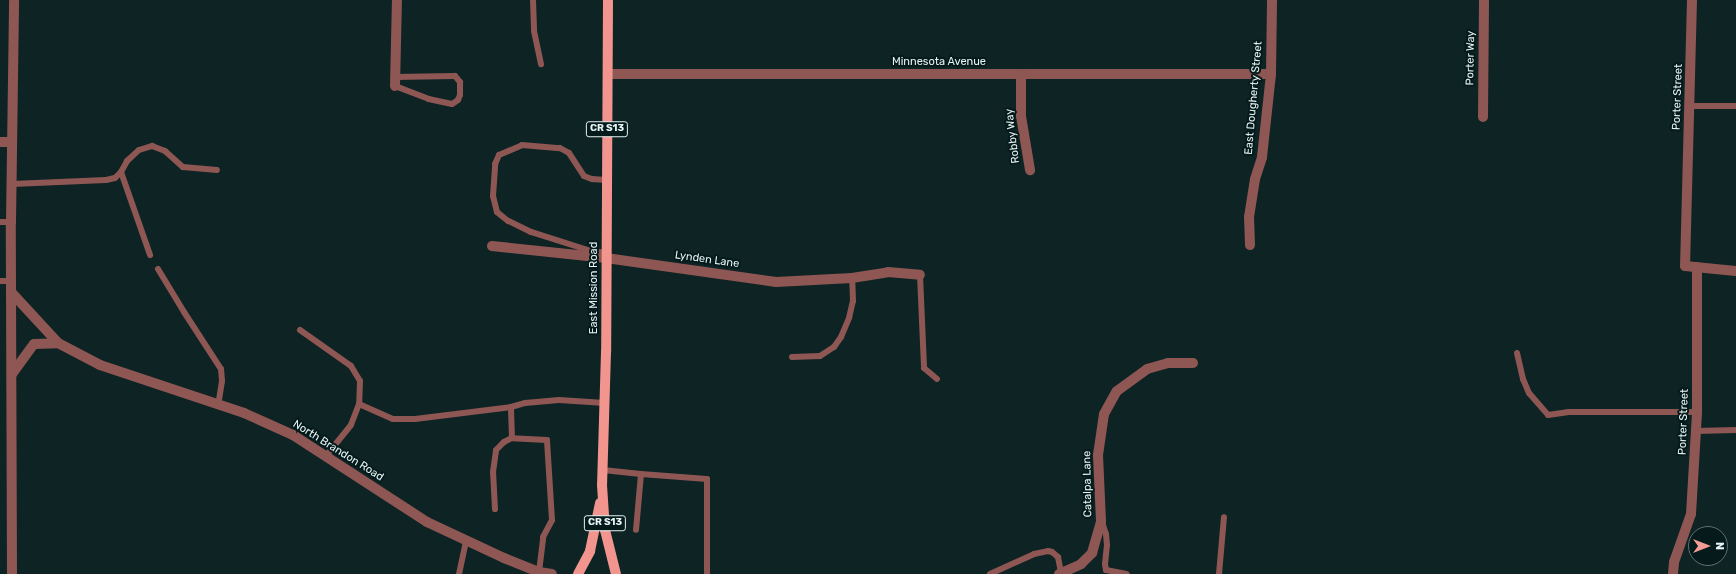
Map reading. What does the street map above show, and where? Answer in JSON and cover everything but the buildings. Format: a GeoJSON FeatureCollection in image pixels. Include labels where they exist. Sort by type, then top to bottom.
{"type":"FeatureCollection","features":[{"type":"Feature","properties":{"kind":"main road","name":"East Mission Road"},"geometry":{"type":"LineString","coordinates":[[608,0],[605,403],[602,485],[605,530],[615,574]]}},
{"type":"Feature","properties":{"kind":"main road"},"geometry":{"type":"LineString","coordinates":[[578,574],[590,551],[602,485]]}},
{"type":"Feature","properties":{"kind":"street"},"geometry":{"type":"LineString","coordinates":[[12,574],[11,222],[14,0]]}},
{"type":"Feature","properties":{"kind":"street"},"geometry":{"type":"LineString","coordinates":[[395,82],[397,0]]}},
{"type":"Feature","properties":{"kind":"street","name":"East Dougherty Street"},"geometry":{"type":"LineString","coordinates":[[1250,245],[1249,217],[1255,179],[1262,157],[1271,74],[1272,0]]}},
{"type":"Feature","properties":{"kind":"street","name":"Porter Way"},"geometry":{"type":"LineString","coordinates":[[1482,117],[1484,0]]}},
{"type":"Feature","properties":{"kind":"street","name":"Porter Street"},"geometry":{"type":"LineString","coordinates":[[1673,574],[1674,562],[1692,514],[1697,412],[1697,267],[1685,266],[1692,0]]}},
{"type":"Feature","properties":{"kind":"street","name":"Minnesota Avenue"},"geometry":{"type":"LineString","coordinates":[[608,74],[1271,74]]}},
{"type":"Feature","properties":{"kind":"street","name":"Robby Way"},"geometry":{"type":"LineString","coordinates":[[1021,74],[1021,116],[1030,170]]}},
{"type":"Feature","properties":{"kind":"street"},"geometry":{"type":"LineString","coordinates":[[0,142],[12,142]]}},
{"type":"Feature","properties":{"kind":"street","name":"Lynden Lane"},"geometry":{"type":"LineString","coordinates":[[492,246],[606,256],[776,282],[852,278],[888,272],[920,275]]}},
{"type":"Feature","properties":{"kind":"street"},"geometry":{"type":"LineString","coordinates":[[1697,267],[1736,271]]}},
{"type":"Feature","properties":{"kind":"street","name":"North Brandon Road"},"geometry":{"type":"LineString","coordinates":[[11,292],[58,343],[100,365],[244,413],[293,435],[427,522],[504,558],[539,572],[552,574]]}},
{"type":"Feature","properties":{"kind":"street"},"geometry":{"type":"LineString","coordinates":[[12,374],[34,344],[58,343]]}},
{"type":"Feature","properties":{"kind":"street","name":"Catalpa Lane"},"geometry":{"type":"LineString","coordinates":[[1060,574],[1081,564],[1092,553],[1101,521],[1098,456],[1104,414],[1117,391],[1147,369],[1168,363],[1193,363]]}},
{"type":"Feature","properties":{"kind":"street"},"geometry":{"type":"LineString","coordinates":[[615,574],[623,574]]}},
{"type":"Feature","properties":{"kind":"lane"},"geometry":{"type":"LineString","coordinates":[[533,0],[534,31],[541,64]]}},
{"type":"Feature","properties":{"kind":"lane"},"geometry":{"type":"LineString","coordinates":[[455,76],[460,82],[460,96],[458,100],[452,104],[429,99],[395,82],[455,76]]}},
{"type":"Feature","properties":{"kind":"lane"},"geometry":{"type":"LineString","coordinates":[[1690,106],[1736,106]]}},
{"type":"Feature","properties":{"kind":"lane"},"geometry":{"type":"LineString","coordinates":[[606,180],[592,179],[584,176],[570,153],[560,148],[522,145],[499,155],[495,164],[493,196],[497,212],[508,221],[531,232],[606,256]]}},
{"type":"Feature","properties":{"kind":"lane"},"geometry":{"type":"LineString","coordinates":[[12,184],[106,180],[115,178],[121,172],[127,161],[139,150],[152,146],[165,151],[183,167],[217,170]]}},
{"type":"Feature","properties":{"kind":"lane"},"geometry":{"type":"LineString","coordinates":[[121,172],[150,255]]}},
{"type":"Feature","properties":{"kind":"lane"},"geometry":{"type":"LineString","coordinates":[[0,222],[11,222]]}},
{"type":"Feature","properties":{"kind":"lane"},"geometry":{"type":"LineString","coordinates":[[158,269],[220,369],[222,381],[218,405]]}},
{"type":"Feature","properties":{"kind":"lane"},"geometry":{"type":"LineString","coordinates":[[920,275],[924,368],[937,379]]}},
{"type":"Feature","properties":{"kind":"lane"},"geometry":{"type":"LineString","coordinates":[[792,357],[820,356],[834,346],[841,336],[849,318],[853,301],[852,278]]}},
{"type":"Feature","properties":{"kind":"lane"},"geometry":{"type":"LineString","coordinates":[[0,281],[11,281]]}},
{"type":"Feature","properties":{"kind":"lane"},"geometry":{"type":"LineString","coordinates":[[300,330],[351,366],[360,381],[359,404],[351,425],[326,456]]}},
{"type":"Feature","properties":{"kind":"lane"},"geometry":{"type":"LineString","coordinates":[[1517,353],[1522,379],[1529,393],[1548,415],[1569,412],[1697,412]]}},
{"type":"Feature","properties":{"kind":"lane"},"geometry":{"type":"LineString","coordinates":[[359,404],[393,419],[415,419],[511,408],[525,403],[559,400],[605,403]]}},
{"type":"Feature","properties":{"kind":"lane"},"geometry":{"type":"LineString","coordinates":[[511,408],[512,438]]}},
{"type":"Feature","properties":{"kind":"lane"},"geometry":{"type":"LineString","coordinates":[[1696,431],[1736,430]]}},
{"type":"Feature","properties":{"kind":"lane"},"geometry":{"type":"LineString","coordinates":[[495,509],[493,472],[496,450],[504,442],[512,438],[547,440],[552,520],[543,538],[539,572]]}},
{"type":"Feature","properties":{"kind":"lane"},"geometry":{"type":"LineString","coordinates":[[603,470],[707,479],[706,574]]}},
{"type":"Feature","properties":{"kind":"lane"},"geometry":{"type":"LineString","coordinates":[[636,530],[641,474]]}},
{"type":"Feature","properties":{"kind":"lane"},"geometry":{"type":"LineString","coordinates":[[1219,574],[1224,517]]}},
{"type":"Feature","properties":{"kind":"lane"},"geometry":{"type":"LineString","coordinates":[[1101,521],[1106,534],[1106,570],[1127,574]]}},
{"type":"Feature","properties":{"kind":"lane"},"geometry":{"type":"LineString","coordinates":[[459,574],[466,540]]}},
{"type":"Feature","properties":{"kind":"lane"},"geometry":{"type":"LineString","coordinates":[[990,574],[1034,554],[1048,551],[1052,552],[1058,557],[1060,574]]}}]}
